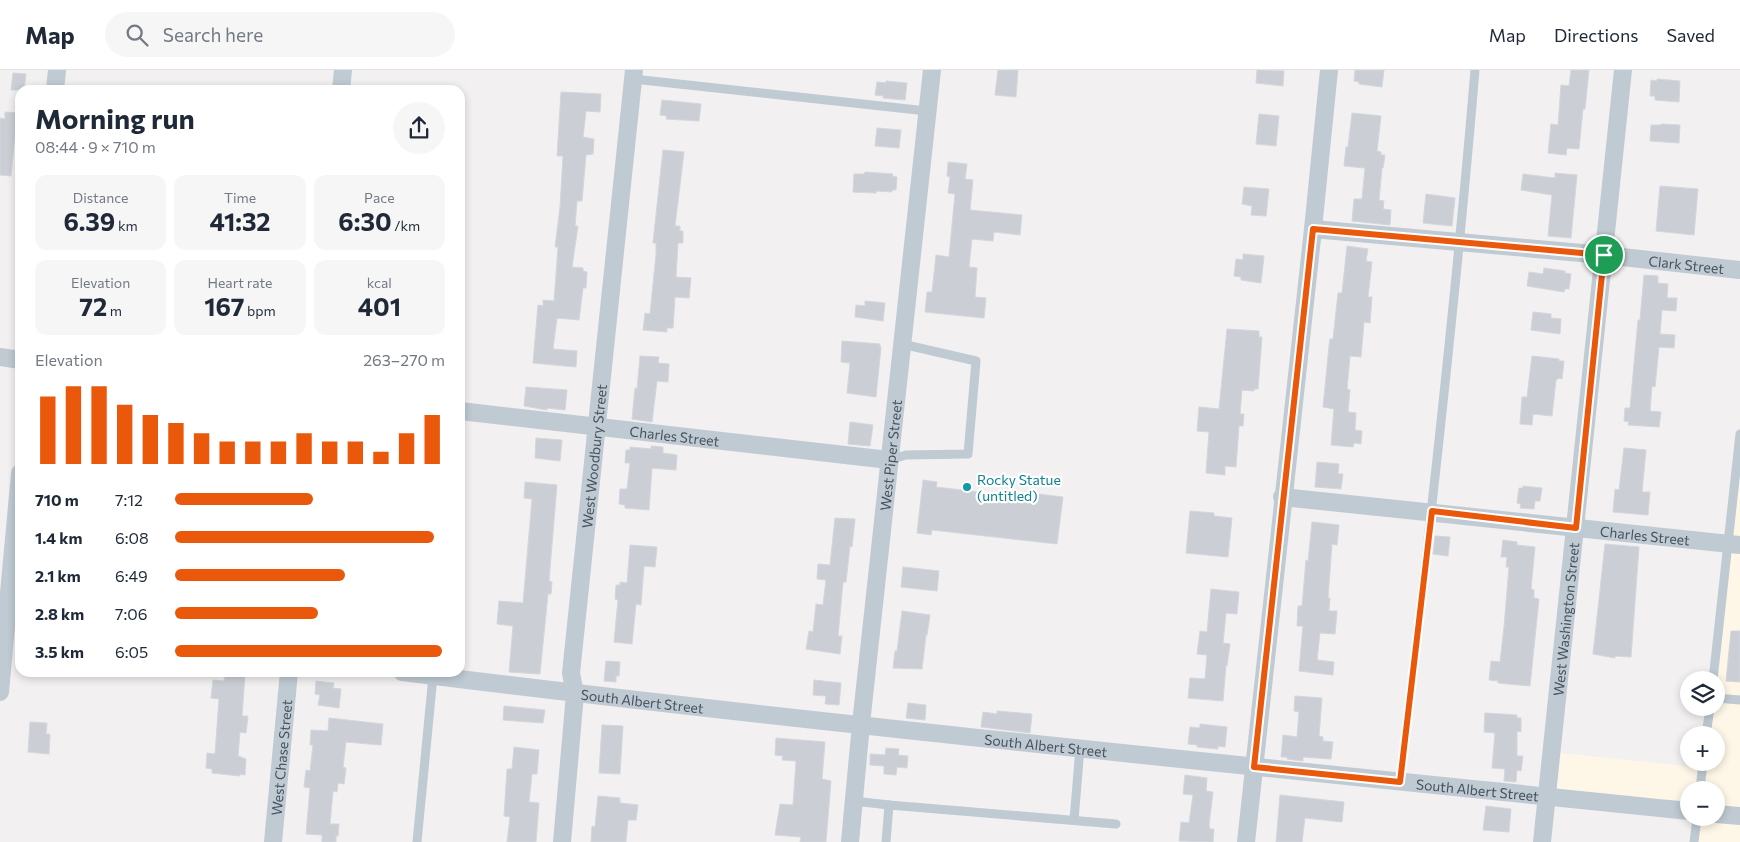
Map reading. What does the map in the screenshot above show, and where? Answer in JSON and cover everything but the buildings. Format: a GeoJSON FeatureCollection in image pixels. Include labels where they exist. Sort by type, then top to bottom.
{"type":"FeatureCollection","features":[{"type":"Feature","properties":{"kind":"street"},"geometry":{"type":"LineString","coordinates":[[56,85],[57,70]]}},
{"type":"Feature","properties":{"kind":"street"},"geometry":{"type":"LineString","coordinates":[[342,85],[343,70]]}},
{"type":"Feature","properties":{"kind":"street","name":"West Piper Street"},"geometry":{"type":"LineString","coordinates":[[850,842],[889,460],[932,70]]}},
{"type":"Feature","properties":{"kind":"street"},"geometry":{"type":"LineString","coordinates":[[1246,842],[1329,70]]}},
{"type":"Feature","properties":{"kind":"street","name":"West Washington Street"},"geometry":{"type":"LineString","coordinates":[[1542,842],[1623,70]]}},
{"type":"Feature","properties":{"kind":"street","name":"West Woodbury Street"},"geometry":{"type":"LineString","coordinates":[[562,842],[575,694],[571,673],[634,74]]}},
{"type":"Feature","properties":{"kind":"street","name":"Clark Street"},"geometry":{"type":"LineString","coordinates":[[1313,229],[1604,255],[1740,270]]}},
{"type":"Feature","properties":{"kind":"street"},"geometry":{"type":"LineString","coordinates":[[0,357],[15,359]]}},
{"type":"Feature","properties":{"kind":"street","name":"Charles Street"},"geometry":{"type":"LineString","coordinates":[[465,412],[597,425],[889,460]]}},
{"type":"Feature","properties":{"kind":"street","name":"Charles Street"},"geometry":{"type":"LineString","coordinates":[[1282,497],[1432,511],[1734,544]]}},
{"type":"Feature","properties":{"kind":"street"},"geometry":{"type":"LineString","coordinates":[[0,692],[9,628],[15,543]]}},
{"type":"Feature","properties":{"kind":"street","name":"West Chase Street"},"geometry":{"type":"LineString","coordinates":[[274,842],[289,677]]}},
{"type":"Feature","properties":{"kind":"street","name":"South Albert Street"},"geometry":{"type":"LineString","coordinates":[[441,677],[575,694],[1254,767],[1680,810]]}},
{"type":"Feature","properties":{"kind":"street"},"geometry":{"type":"LineString","coordinates":[[1725,815],[1740,816]]}},
{"type":"Feature","properties":{"kind":"lane"},"geometry":{"type":"LineString","coordinates":[[1400,782],[1432,511],[1460,243],[1475,70]]}},
{"type":"Feature","properties":{"kind":"lane"},"geometry":{"type":"LineString","coordinates":[[634,74],[927,111]]}},
{"type":"Feature","properties":{"kind":"lane"},"geometry":{"type":"LineString","coordinates":[[889,460],[906,455],[968,454],[976,361],[902,344]]}},
{"type":"Feature","properties":{"kind":"lane"},"geometry":{"type":"LineString","coordinates":[[1714,671],[1734,544],[1740,434]]}},
{"type":"Feature","properties":{"kind":"lane"},"geometry":{"type":"LineString","coordinates":[[417,842],[433,677]]}},
{"type":"Feature","properties":{"kind":"lane"},"geometry":{"type":"LineString","coordinates":[[1725,699],[1740,700]]}},
{"type":"Feature","properties":{"kind":"lane"},"geometry":{"type":"LineString","coordinates":[[1074,820],[1080,748]]}},
{"type":"Feature","properties":{"kind":"lane"},"geometry":{"type":"LineString","coordinates":[[854,801],[1116,824]]}},
{"type":"Feature","properties":{"kind":"lane"},"geometry":{"type":"LineString","coordinates":[[886,842],[889,805]]}},
{"type":"Feature","properties":{"kind":"lane"},"geometry":{"type":"LineString","coordinates":[[1694,842],[1696,826]]}},
{"type":"Feature","properties":{"kind":"shaded area"},"geometry":{"type":"Polygon","coordinates":[[[1740,434],[1740,842],[1694,842],[1696,826],[1725,826],[1725,781],[1680,781],[1680,810],[1547,796],[1551,752],[1680,766],[1680,771],[1725,771],[1725,726],[1708,726],[1709,716],[1725,716],[1725,671],[1717,671],[1740,434]]]}},
{"type":"Feature","properties":{"kind":"place","name":"Rocky Statue (untitled)"},"geometry":{"type":"Point","coordinates":[967,487]}},
{"type":"Feature","properties":{"kind":"route"},"geometry":{"type":"LineString","coordinates":[[1313,229],[1604,255],[1576,528],[1432,511],[1400,782],[1254,767],[1282,497],[1313,229]]}}]}
